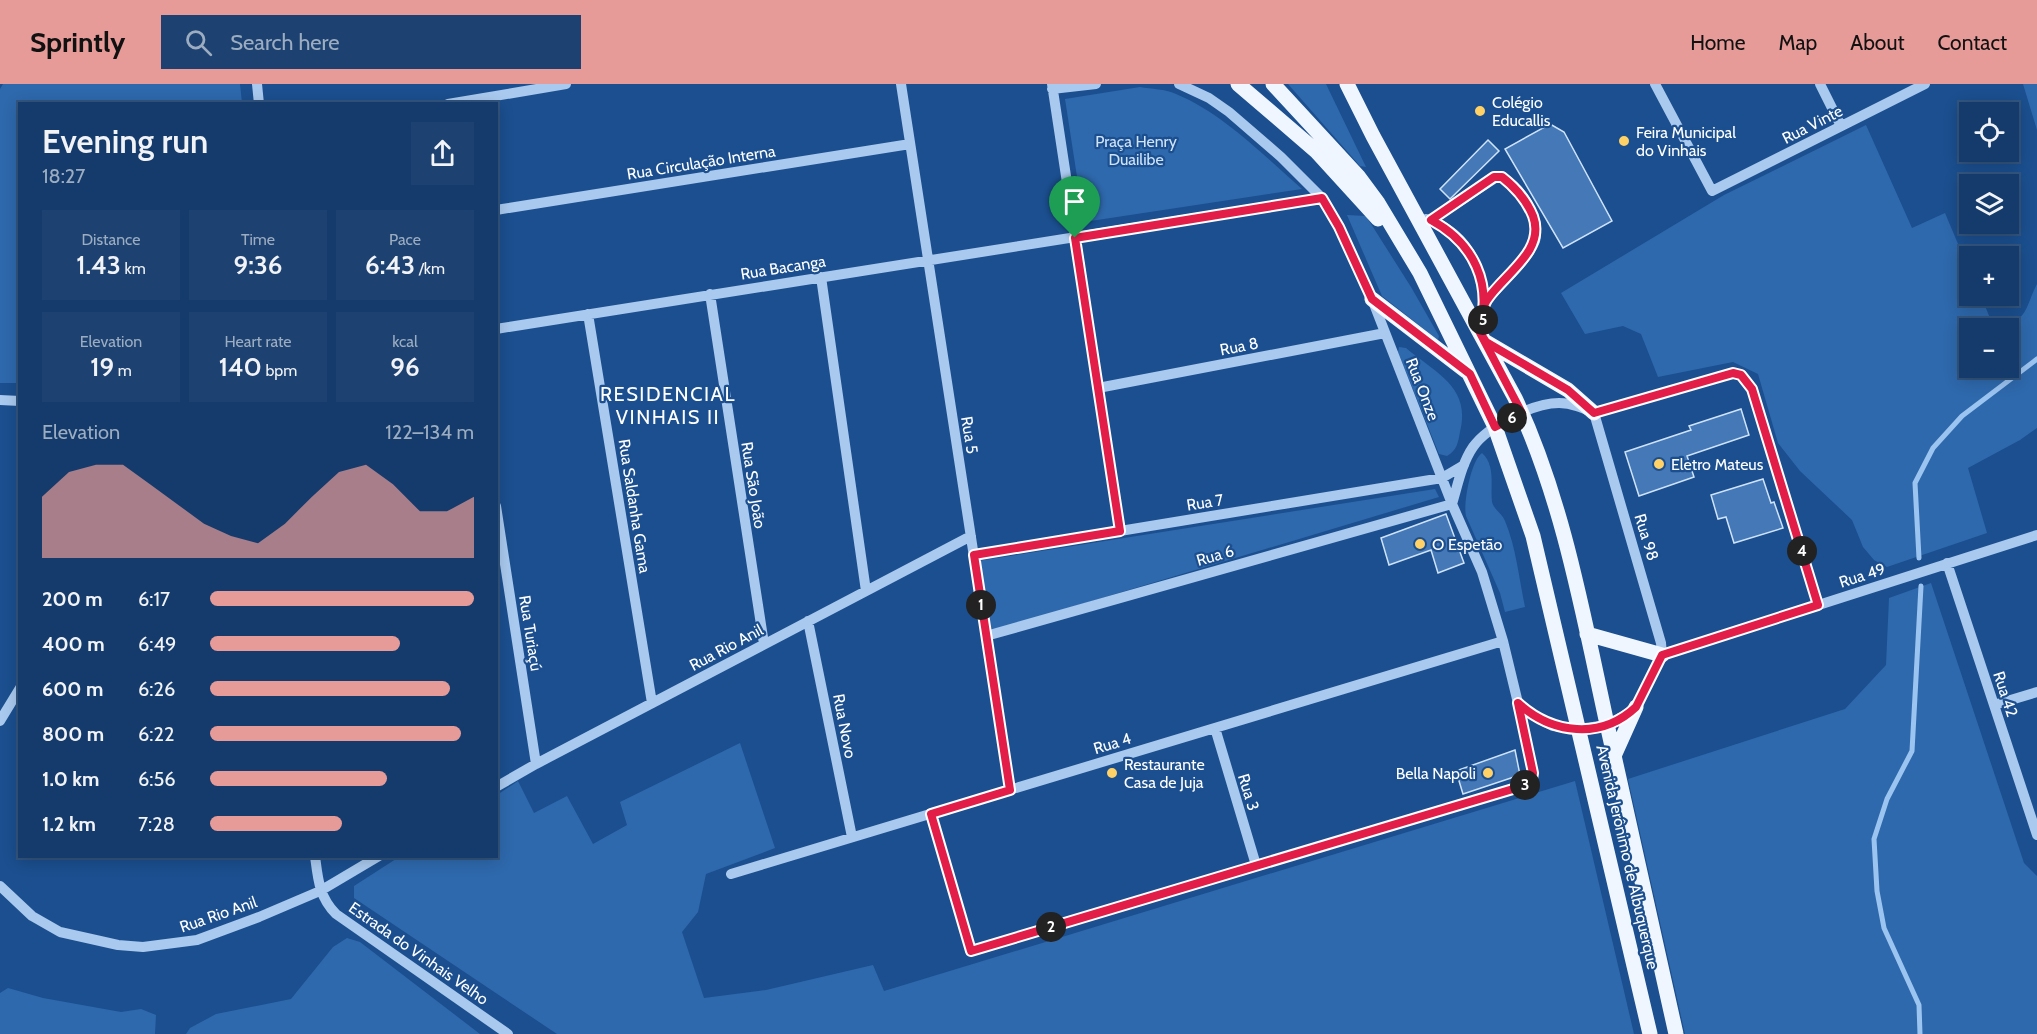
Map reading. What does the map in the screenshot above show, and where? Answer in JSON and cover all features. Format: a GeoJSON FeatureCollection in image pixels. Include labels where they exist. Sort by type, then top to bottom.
{"type":"FeatureCollection","features":[{"type":"Feature","properties":{"kind":"main road"},"geometry":{"type":"LineString","coordinates":[[1238,84],[1291,128],[1342,177],[1382,223],[1420,273]]}},
{"type":"Feature","properties":{"kind":"main road","name":"Avenida Jerônimo de Albuquerque"},"geometry":{"type":"LineString","coordinates":[[1273,84],[1369,190],[1420,273],[1495,427],[1533,536],[1650,1034]]}},
{"type":"Feature","properties":{"kind":"main road","name":"Avenida Jerônimo de Albuquerque"},"geometry":{"type":"LineString","coordinates":[[1350,86],[1372,136],[1424,218],[1522,413],[1551,490],[1587,634],[1676,1034]]}},
{"type":"Feature","properties":{"kind":"main road"},"geometry":{"type":"LineString","coordinates":[[1372,299],[1470,374]]}},
{"type":"Feature","properties":{"kind":"main road"},"geometry":{"type":"LineString","coordinates":[[1483,336],[1568,390],[1594,413]]}},
{"type":"Feature","properties":{"kind":"main road"},"geometry":{"type":"LineString","coordinates":[[1587,634],[1662,655]]}},
{"type":"Feature","properties":{"kind":"main road"},"geometry":{"type":"LineString","coordinates":[[1614,756],[1636,707]]}},
{"type":"Feature","properties":{"kind":"street"},"geometry":{"type":"LineString","coordinates":[[257,84],[259,102]]}},
{"type":"Feature","properties":{"kind":"street"},"geometry":{"type":"LineString","coordinates":[[460,102],[566,84]]}},
{"type":"Feature","properties":{"kind":"street","name":"Rua 5"},"geometry":{"type":"LineString","coordinates":[[901,84],[1010,790]]}},
{"type":"Feature","properties":{"kind":"street"},"geometry":{"type":"LineString","coordinates":[[1096,84],[1052,87],[1120,531]]}},
{"type":"Feature","properties":{"kind":"street","name":"Rua Onze"},"geometry":{"type":"LineString","coordinates":[[1179,84],[1209,98],[1229,112],[1281,157],[1322,198],[1339,227],[1372,299],[1452,504],[1482,572],[1503,641],[1533,773],[1532,779],[1523,786],[1256,865]]}},
{"type":"Feature","properties":{"kind":"street","name":"Rua Vinte"},"geometry":{"type":"LineString","coordinates":[[1655,84],[1712,191],[1925,84]]}},
{"type":"Feature","properties":{"kind":"street"},"geometry":{"type":"LineString","coordinates":[[1820,84],[1841,126]]}},
{"type":"Feature","properties":{"kind":"street","name":"Rua Circulação Interna"},"geometry":{"type":"LineString","coordinates":[[498,210],[910,144]]}},
{"type":"Feature","properties":{"kind":"street"},"geometry":{"type":"LineString","coordinates":[[1424,218],[1498,176],[1512,185],[1526,201],[1534,221],[1535,240],[1527,254],[1485,302]]}},
{"type":"Feature","properties":{"kind":"street","name":"Rua Bacanga"},"geometry":{"type":"LineString","coordinates":[[498,329],[1322,198]]}},
{"type":"Feature","properties":{"kind":"street"},"geometry":{"type":"LineString","coordinates":[[1424,218],[1456,236],[1470,253],[1480,273],[1485,302],[1483,336]]}},
{"type":"Feature","properties":{"kind":"street"},"geometry":{"type":"LineString","coordinates":[[821,277],[866,591]]}},
{"type":"Feature","properties":{"kind":"street","name":"Rua São João"},"geometry":{"type":"LineString","coordinates":[[710,294],[764,644]]}},
{"type":"Feature","properties":{"kind":"street","name":"Rua Saldanha Gama"},"geometry":{"type":"LineString","coordinates":[[588,314],[652,703]]}},
{"type":"Feature","properties":{"kind":"street","name":"Rua 8"},"geometry":{"type":"LineString","coordinates":[[1098,388],[1385,333]]}},
{"type":"Feature","properties":{"kind":"street"},"geometry":{"type":"LineString","coordinates":[[1452,504],[1464,465],[1474,446],[1495,427],[1522,413],[1550,403],[1560,403],[1577,406],[1594,413],[1733,373],[1741,375],[1752,389],[1818,605]]}},
{"type":"Feature","properties":{"kind":"street"},"geometry":{"type":"LineString","coordinates":[[0,400],[18,401]]}},
{"type":"Feature","properties":{"kind":"street","name":"Rua 98"},"geometry":{"type":"LineString","coordinates":[[1594,413],[1658,630],[1662,655]]}},
{"type":"Feature","properties":{"kind":"street"},"geometry":{"type":"LineString","coordinates":[[1442,478],[1464,465]]}},
{"type":"Feature","properties":{"kind":"street","name":"Rua 7"},"geometry":{"type":"LineString","coordinates":[[974,555],[1442,478]]}},
{"type":"Feature","properties":{"kind":"street","name":"Rua 6"},"geometry":{"type":"LineString","coordinates":[[986,636],[1452,504]]}},
{"type":"Feature","properties":{"kind":"street","name":"Rua Turiaçú"},"geometry":{"type":"LineString","coordinates":[[498,531],[500,556],[536,764]]}},
{"type":"Feature","properties":{"kind":"street","name":"Rua 49"},"geometry":{"type":"LineString","coordinates":[[1662,655],[2037,535]]}},
{"type":"Feature","properties":{"kind":"street","name":"Rua Rio Anil"},"geometry":{"type":"LineString","coordinates":[[498,786],[971,536]]}},
{"type":"Feature","properties":{"kind":"street","name":"Rua 42"},"geometry":{"type":"LineString","coordinates":[[1947,563],[2037,835]]}},
{"type":"Feature","properties":{"kind":"street","name":"Rua Novo"},"geometry":{"type":"LineString","coordinates":[[808,621],[852,837]]}},
{"type":"Feature","properties":{"kind":"street","name":"Rua 4"},"geometry":{"type":"LineString","coordinates":[[731,874],[1503,641]]}},
{"type":"Feature","properties":{"kind":"street"},"geometry":{"type":"LineString","coordinates":[[1518,703],[1544,723],[1579,729],[1607,725],[1636,707],[1662,655]]}},
{"type":"Feature","properties":{"kind":"street"},"geometry":{"type":"LineString","coordinates":[[0,721],[18,691]]}},
{"type":"Feature","properties":{"kind":"street"},"geometry":{"type":"LineString","coordinates":[[1994,705],[2037,692]]}},
{"type":"Feature","properties":{"kind":"street","name":"Rua 3"},"geometry":{"type":"LineString","coordinates":[[1215,728],[1256,865]]}},
{"type":"Feature","properties":{"kind":"street"},"geometry":{"type":"LineString","coordinates":[[931,814],[971,951],[1256,865]]}},
{"type":"Feature","properties":{"kind":"street"},"geometry":{"type":"LineString","coordinates":[[315,858],[320,891]]}},
{"type":"Feature","properties":{"kind":"street","name":"Rua Rio Anil"},"geometry":{"type":"LineString","coordinates":[[0,886],[32,916],[60,932],[118,945],[143,947],[198,940],[320,891],[376,858]]}},
{"type":"Feature","properties":{"kind":"street","name":"Estrada do Vinhais Velho"},"geometry":{"type":"LineString","coordinates":[[320,891],[325,902],[336,914],[508,1034]]}},
{"type":"Feature","properties":{"kind":"green space"},"geometry":{"type":"Polygon","coordinates":[[[3,84],[240,84],[242,102],[18,102],[18,383],[0,383],[0,89],[3,84]]]}},
{"type":"Feature","properties":{"kind":"green space"},"geometry":{"type":"Polygon","coordinates":[[[1288,84],[1326,84],[1366,167],[1360,166],[1288,84]]]}},
{"type":"Feature","properties":{"kind":"green space"},"geometry":{"type":"Polygon","coordinates":[[[2023,84],[2037,84],[2037,130],[2023,84]]]}},
{"type":"Feature","properties":{"kind":"green space","name":"Praça Henry Duailibe"},"geometry":{"type":"Polygon","coordinates":[[[1140,87],[1172,92],[1210,112],[1242,136],[1302,189],[1084,222],[1065,99],[1140,87]]]}},
{"type":"Feature","properties":{"kind":"green space"},"geometry":{"type":"Polygon","coordinates":[[[1866,125],[1912,228],[1945,213],[1959,246],[1959,306],[1985,306],[1990,318],[1959,318],[1959,378],[2019,378],[2019,319],[2027,308],[2037,284],[2037,428],[2020,440],[1968,468],[1987,533],[1887,567],[1874,560],[1863,547],[1852,520],[1800,471],[1778,443],[1758,374],[1733,362],[1658,377],[1641,334],[1623,326],[1585,334],[1561,293],[1724,195],[1866,125]]]}},
{"type":"Feature","properties":{"kind":"green space"},"geometry":{"type":"Polygon","coordinates":[[[1347,215],[1366,216],[1411,287],[1439,336],[1438,340],[1382,296],[1347,215]]]}},
{"type":"Feature","properties":{"kind":"green space"},"geometry":{"type":"Polygon","coordinates":[[[1399,347],[1406,348],[1440,374],[1456,393],[1461,404],[1462,417],[1457,446],[1447,456],[1439,454],[1398,352],[1399,347]]]}},
{"type":"Feature","properties":{"kind":"green space"},"geometry":{"type":"Polygon","coordinates":[[[1482,453],[1491,470],[1492,502],[1504,518],[1512,541],[1525,607],[1505,612],[1500,593],[1465,510],[1474,464],[1482,453]]]}},
{"type":"Feature","properties":{"kind":"green space"},"geometry":{"type":"Polygon","coordinates":[[[1435,489],[1439,497],[992,631],[978,561],[1435,489]]]}},
{"type":"Feature","properties":{"kind":"green space"},"geometry":{"type":"Polygon","coordinates":[[[1931,583],[2024,863],[2037,876],[2037,1034],[1685,1034],[1628,779],[1845,709],[1886,665],[1889,598],[1931,583]]]}},
{"type":"Feature","properties":{"kind":"green space"},"geometry":{"type":"Polygon","coordinates":[[[740,743],[775,848],[706,874],[698,912],[682,932],[704,998],[766,990],[873,965],[884,991],[1575,781],[1634,1034],[557,1034],[354,898],[354,886],[397,858],[498,858],[498,794],[518,781],[534,813],[567,796],[593,844],[627,825],[620,802],[740,743]]]}},
{"type":"Feature","properties":{"kind":"green space"},"geometry":{"type":"Polygon","coordinates":[[[347,938],[360,942],[480,1034],[186,1034],[190,1028],[216,1014],[291,999],[333,947],[347,938]]]}},
{"type":"Feature","properties":{"kind":"green space"},"geometry":{"type":"Polygon","coordinates":[[[8,988],[43,998],[121,1012],[141,1009],[156,1015],[155,1034],[0,1034],[0,993],[8,988]]]}},
{"type":"Feature","properties":{"kind":"building"},"geometry":{"type":"Polygon","coordinates":[[[1550,124],[1564,132],[1612,221],[1563,248],[1505,149],[1550,124]]]}},
{"type":"Feature","properties":{"kind":"building"},"geometry":{"type":"Polygon","coordinates":[[[1488,140],[1499,151],[1450,199],[1440,189],[1488,140]]]}},
{"type":"Feature","properties":{"kind":"building"},"geometry":{"type":"Polygon","coordinates":[[[1741,409],[1749,435],[1687,456],[1694,477],[1639,496],[1625,452],[1691,430],[1689,426],[1741,409]]]}},
{"type":"Feature","properties":{"kind":"building"},"geometry":{"type":"Polygon","coordinates":[[[1763,479],[1783,528],[1734,543],[1726,517],[1718,519],[1711,495],[1763,479]]]}},
{"type":"Feature","properties":{"kind":"building","name":"O Espetão"},"geometry":{"type":"Polygon","coordinates":[[[1446,514],[1464,563],[1438,573],[1431,550],[1389,565],[1381,538],[1446,514]]]}},
{"type":"Feature","properties":{"kind":"building","name":"Bella Napoli"},"geometry":{"type":"Polygon","coordinates":[[[1515,750],[1520,775],[1463,794],[1456,771],[1515,750]]]}},
{"type":"Feature","properties":{"kind":"waterway"},"geometry":{"type":"LineString","coordinates":[[1919,558],[1915,483],[1933,448],[1962,416],[2037,359]]}},
{"type":"Feature","properties":{"kind":"waterway"},"geometry":{"type":"LineString","coordinates":[[1920,1034],[1919,1005],[1884,928],[1877,891],[1874,839],[1887,799],[1912,751],[1921,586]]}},
{"type":"Feature","properties":{"kind":"place","name":"Colégio Educallis"},"geometry":{"type":"Point","coordinates":[1480,111]}},
{"type":"Feature","properties":{"kind":"place","name":"Feira Municipal do Vinhais"},"geometry":{"type":"Point","coordinates":[1624,141]}},
{"type":"Feature","properties":{"kind":"place","name":"Eletro Mateus"},"geometry":{"type":"Point","coordinates":[1659,464]}},
{"type":"Feature","properties":{"kind":"place","name":"O Espetão"},"geometry":{"type":"Point","coordinates":[1420,544]}},
{"type":"Feature","properties":{"kind":"place","name":"Restaurante Casa de Juja"},"geometry":{"type":"Point","coordinates":[1112,773]}},
{"type":"Feature","properties":{"kind":"place","name":"Bella Napoli"},"geometry":{"type":"Point","coordinates":[1488,773]}},
{"type":"Feature","properties":{"kind":"district","name":"RESIDENCIAL VINHAIS II"},"geometry":{"type":"Point","coordinates":[668,406]}},
{"type":"Feature","properties":{"kind":"route"},"geometry":{"type":"LineString","coordinates":[[1075,238],[1120,531],[974,555],[1010,790],[931,814],[971,951],[1523,786],[1532,779],[1533,773],[1518,703],[1544,723],[1553,726],[1579,729],[1607,725],[1636,707],[1662,655],[1818,605],[1752,389],[1741,375],[1733,373],[1594,413],[1568,390],[1486,342],[1479,331],[1484,317],[1485,302],[1527,254],[1535,240],[1536,232],[1526,201],[1502,177],[1494,177],[1431,220],[1456,236],[1466,247],[1480,273],[1485,302],[1484,317],[1479,331],[1522,413],[1495,427],[1470,374],[1372,299],[1339,227],[1322,198],[1075,238]]}}]}
